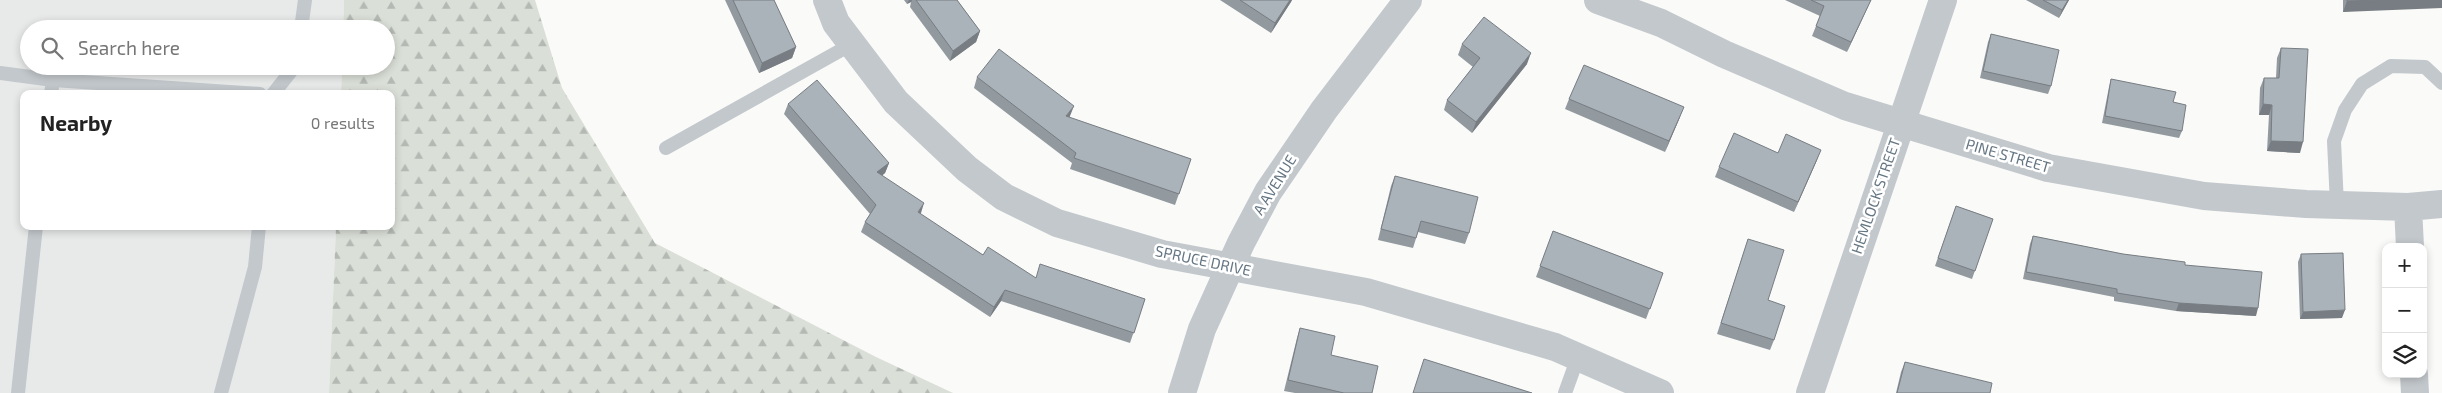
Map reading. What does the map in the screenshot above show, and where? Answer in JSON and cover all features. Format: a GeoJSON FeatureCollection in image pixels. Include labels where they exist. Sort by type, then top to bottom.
{"type":"FeatureCollection","features":[{"type":"Feature","properties":{"kind":"street","name":"SPRUCE DRIVE"},"geometry":{"type":"LineString","coordinates":[[827,0],[836,23],[896,102],[967,169],[1004,197],[1057,223],[1162,254],[1366,292],[1555,347],[1660,393]]}},
{"type":"Feature","properties":{"kind":"street","name":"A AVENUE"},"geometry":{"type":"LineString","coordinates":[[1182,393],[1202,329],[1230,267],[1268,192],[1324,110],[1408,0]]}},
{"type":"Feature","properties":{"kind":"street","name":"PINE STREET"},"geometry":{"type":"LineString","coordinates":[[1598,0],[1661,23],[1724,54],[1845,106],[2048,168],[2204,196],[2337,205],[2408,207],[2442,204]]}},
{"type":"Feature","properties":{"kind":"street","name":"HEMLOCK STREET"},"geometry":{"type":"LineString","coordinates":[[1810,393],[1943,0]]}},
{"type":"Feature","properties":{"kind":"street"},"geometry":{"type":"LineString","coordinates":[[2408,207],[2410,243]]}},
{"type":"Feature","properties":{"kind":"street"},"geometry":{"type":"LineString","coordinates":[[2414,378],[2415,393]]}},
{"type":"Feature","properties":{"kind":"lane"},"geometry":{"type":"LineString","coordinates":[[302,20],[305,0]]}},
{"type":"Feature","properties":{"kind":"lane"},"geometry":{"type":"LineString","coordinates":[[666,148],[852,44]]}},
{"type":"Feature","properties":{"kind":"lane"},"geometry":{"type":"LineString","coordinates":[[2337,205],[2334,141],[2345,110],[2362,84],[2391,66],[2425,67],[2442,83]]}},
{"type":"Feature","properties":{"kind":"lane"},"geometry":{"type":"LineString","coordinates":[[0,73],[52,87],[141,90]]}},
{"type":"Feature","properties":{"kind":"lane"},"geometry":{"type":"LineString","coordinates":[[276,90],[288,75]]}},
{"type":"Feature","properties":{"kind":"lane"},"geometry":{"type":"LineString","coordinates":[[18,393],[36,230]]}},
{"type":"Feature","properties":{"kind":"lane"},"geometry":{"type":"LineString","coordinates":[[221,393],[255,267],[259,230]]}},
{"type":"Feature","properties":{"kind":"lane"},"geometry":{"type":"LineString","coordinates":[[1565,393],[1578,357]]}},
{"type":"Feature","properties":{"kind":"shaded area"},"geometry":{"type":"Polygon","coordinates":[[[0,0],[344,0],[343,20],[20,20],[20,75],[342,75],[341,90],[20,90],[20,230],[336,230],[329,393],[0,393],[0,0]]]}},
{"type":"Feature","properties":{"kind":"green space"},"geometry":{"type":"Polygon","coordinates":[[[344,0],[535,0],[562,88],[655,243],[876,357],[953,393],[329,393],[336,230],[395,230],[395,90],[341,90],[342,75],[395,75],[395,20],[343,20],[344,0]]]}},
{"type":"Feature","properties":{"kind":"building"},"geometry":{"type":"Polygon","coordinates":[[[733,0],[774,0],[796,47],[762,63],[733,0]]]}},
{"type":"Feature","properties":{"kind":"building"},"geometry":{"type":"Polygon","coordinates":[[[916,0],[957,0],[980,31],[953,51],[916,0]]]}},
{"type":"Feature","properties":{"kind":"building"},"geometry":{"type":"Polygon","coordinates":[[[1240,0],[1290,0],[1275,23],[1240,0]]]}},
{"type":"Feature","properties":{"kind":"building"},"geometry":{"type":"Polygon","coordinates":[[[1811,0],[1871,0],[1851,42],[1816,26],[1824,6],[1811,0]]]}},
{"type":"Feature","properties":{"kind":"building"},"geometry":{"type":"Polygon","coordinates":[[[2043,0],[2068,0],[2062,10],[2043,0]]]}},
{"type":"Feature","properties":{"kind":"building"},"geometry":{"type":"Polygon","coordinates":[[[2347,0],[2380,0],[2347,1],[2347,0]]]}},
{"type":"Feature","properties":{"kind":"building"},"geometry":{"type":"Polygon","coordinates":[[[1484,17],[1531,53],[1476,122],[1447,100],[1480,58],[1462,44],[1484,17]]]}},
{"type":"Feature","properties":{"kind":"building"},"geometry":{"type":"Polygon","coordinates":[[[1991,34],[2059,50],[2051,86],[1983,71],[1991,34]]]}},
{"type":"Feature","properties":{"kind":"building"},"geometry":{"type":"Polygon","coordinates":[[[2281,48],[2308,49],[2303,142],[2271,141],[2272,105],[2263,104],[2264,78],[2279,78],[2281,48]]]}},
{"type":"Feature","properties":{"kind":"building"},"geometry":{"type":"Polygon","coordinates":[[[999,49],[1074,106],[1066,116],[1191,159],[1179,194],[1074,158],[1076,153],[977,77],[999,49]]]}},
{"type":"Feature","properties":{"kind":"building"},"geometry":{"type":"Polygon","coordinates":[[[1584,65],[1684,107],[1669,141],[1569,99],[1584,65]]]}},
{"type":"Feature","properties":{"kind":"building"},"geometry":{"type":"Polygon","coordinates":[[[2111,79],[2176,92],[2173,102],[2186,105],[2182,131],[2105,116],[2111,79]]]}},
{"type":"Feature","properties":{"kind":"building"},"geometry":{"type":"Polygon","coordinates":[[[817,80],[889,163],[877,172],[924,203],[918,212],[983,255],[988,247],[1036,278],[1040,264],[1145,299],[1134,333],[1005,290],[994,307],[865,222],[876,205],[788,104],[817,80]]]}},
{"type":"Feature","properties":{"kind":"building"},"geometry":{"type":"Polygon","coordinates":[[[1734,133],[1778,153],[1786,134],[1821,150],[1798,202],[1719,167],[1734,133]]]}},
{"type":"Feature","properties":{"kind":"building"},"geometry":{"type":"Polygon","coordinates":[[[1395,176],[1478,197],[1469,233],[1421,221],[1416,238],[1381,229],[1395,176]]]}},
{"type":"Feature","properties":{"kind":"building"},"geometry":{"type":"Polygon","coordinates":[[[1956,206],[1993,219],[1975,271],[1938,258],[1956,206]]]}},
{"type":"Feature","properties":{"kind":"building"},"geometry":{"type":"Polygon","coordinates":[[[1553,231],[1663,273],[1650,309],[1540,266],[1553,231]]]}},
{"type":"Feature","properties":{"kind":"building"},"geometry":{"type":"Polygon","coordinates":[[[2033,236],[2123,254],[2185,262],[2185,265],[2262,272],[2258,308],[2179,303],[2117,293],[2117,289],[2026,272],[2033,236]]]}},
{"type":"Feature","properties":{"kind":"building"},"geometry":{"type":"Polygon","coordinates":[[[1748,239],[1784,250],[1768,300],[1785,306],[1774,340],[1721,323],[1748,239]]]}},
{"type":"Feature","properties":{"kind":"building"},"geometry":{"type":"Polygon","coordinates":[[[2343,253],[2345,310],[2303,312],[2301,254],[2343,253]]]}},
{"type":"Feature","properties":{"kind":"building"},"geometry":{"type":"Polygon","coordinates":[[[1300,328],[1335,336],[1331,355],[1378,366],[1372,393],[1344,393],[1288,380],[1300,328]]]}},
{"type":"Feature","properties":{"kind":"building"},"geometry":{"type":"Polygon","coordinates":[[[1424,359],[1532,393],[1413,393],[1424,359]]]}},
{"type":"Feature","properties":{"kind":"building"},"geometry":{"type":"Polygon","coordinates":[[[1905,362],[1992,383],[1990,393],[1897,393],[1905,362]]]}}]}
